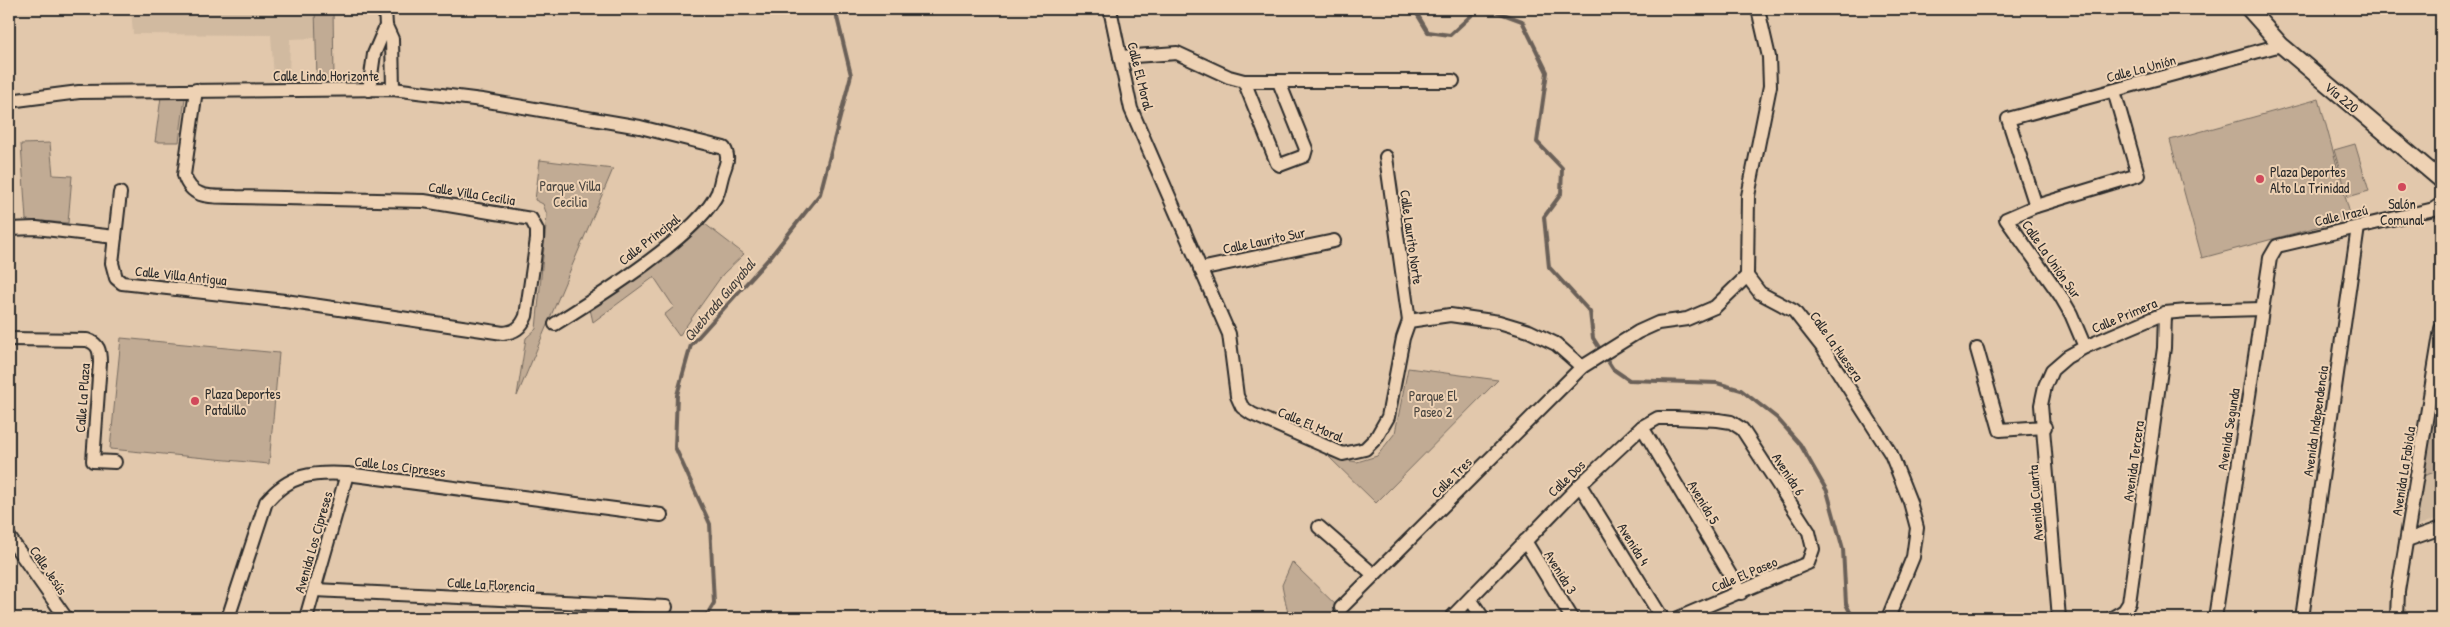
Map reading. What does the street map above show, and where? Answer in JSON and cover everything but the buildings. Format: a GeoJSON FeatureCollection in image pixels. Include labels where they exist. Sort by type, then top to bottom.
{"type":"FeatureCollection","features":[{"type":"Feature","properties":{"kind":"main road","name":"Vía 220"},"geometry":{"type":"LineString","coordinates":[[2249,9],[2281,45],[2441,180]]}},
{"type":"Feature","properties":{"kind":"street"},"geometry":{"type":"LineString","coordinates":[[385,9],[386,26],[392,39],[393,89]]}},
{"type":"Feature","properties":{"kind":"street","name":"Calle El Moral"},"geometry":{"type":"LineString","coordinates":[[1110,9],[1131,108],[1229,334],[1237,396],[1242,407],[1259,418],[1343,454],[1365,449],[1376,438],[1388,417],[1403,338],[1409,321]]}},
{"type":"Feature","properties":{"kind":"street"},"geometry":{"type":"LineString","coordinates":[[1409,321],[1450,315],[1499,322],[1529,331],[1556,344],[1582,366],[1617,343],[1658,323],[1687,319],[1715,307],[1747,276],[1748,196],[1770,86],[1769,57],[1758,9]]}},
{"type":"Feature","properties":{"kind":"street"},"geometry":{"type":"LineString","coordinates":[[369,90],[374,54],[386,26]]}},
{"type":"Feature","properties":{"kind":"street","name":"Calle La Unión"},"geometry":{"type":"LineString","coordinates":[[2008,119],[2281,45]]}},
{"type":"Feature","properties":{"kind":"street"},"geometry":{"type":"LineString","coordinates":[[1120,58],[1177,54],[1229,77],[1244,81],[1453,81]]}},
{"type":"Feature","properties":{"kind":"street"},"geometry":{"type":"LineString","coordinates":[[1244,81],[1276,163],[1280,165],[1304,156],[1306,149],[1279,82]]}},
{"type":"Feature","properties":{"kind":"street","name":"Calle Lindo Horizonte"},"geometry":{"type":"LineString","coordinates":[[9,101],[79,92],[393,89],[482,100],[640,127]]}},
{"type":"Feature","properties":{"kind":"street","name":"Calle Villa Cecilia"},"geometry":{"type":"LineString","coordinates":[[196,90],[184,175],[187,186],[194,192],[206,196],[424,201],[525,216],[534,223],[537,230],[526,316],[523,324],[512,332],[502,333],[285,301]]}},
{"type":"Feature","properties":{"kind":"street"},"geometry":{"type":"LineString","coordinates":[[2036,206],[2138,175],[2114,91]]}},
{"type":"Feature","properties":{"kind":"street","name":"Calle La Unión Sur"},"geometry":{"type":"LineString","coordinates":[[2008,119],[2036,206],[2006,219],[2060,295],[2071,314],[2085,347]]}},
{"type":"Feature","properties":{"kind":"street","name":"Calle Principal"},"geometry":{"type":"LineString","coordinates":[[555,324],[687,230],[717,193],[728,160],[728,153],[724,148],[640,127]]}},
{"type":"Feature","properties":{"kind":"street","name":"Calle Laurito Norte"},"geometry":{"type":"LineString","coordinates":[[1386,157],[1409,321]]}},
{"type":"Feature","properties":{"kind":"street","name":"Calle Villa Antigua"},"geometry":{"type":"LineString","coordinates":[[120,193],[113,272],[122,283],[285,301]]}},
{"type":"Feature","properties":{"kind":"street","name":"Calle Irazú"},"geometry":{"type":"LineString","coordinates":[[2277,246],[2434,208],[2441,204]]}},
{"type":"Feature","properties":{"kind":"street","name":"Avenida Independencia"},"geometry":{"type":"LineString","coordinates":[[2302,618],[2358,227]]}},
{"type":"Feature","properties":{"kind":"street"},"geometry":{"type":"LineString","coordinates":[[9,229],[36,228],[115,237]]}},
{"type":"Feature","properties":{"kind":"street","name":"Calle Laurito Sur"},"geometry":{"type":"LineString","coordinates":[[1200,269],[1334,241]]}},
{"type":"Feature","properties":{"kind":"street","name":"Avenida Segunda"},"geometry":{"type":"LineString","coordinates":[[2215,618],[2270,258],[2277,246]]}},
{"type":"Feature","properties":{"kind":"street","name":"Calle La Huesera"},"geometry":{"type":"LineString","coordinates":[[1747,276],[1760,293],[1794,311],[1823,348],[1891,454],[1910,502],[1917,528],[1913,557],[1888,618]]}},
{"type":"Feature","properties":{"kind":"street","name":"Calle Primera"},"geometry":{"type":"LineString","coordinates":[[2045,386],[2052,370],[2067,357],[2085,347],[2165,313],[2262,309]]}},
{"type":"Feature","properties":{"kind":"street","name":"Avenida Tercera"},"geometry":{"type":"LineString","coordinates":[[2112,618],[2124,611],[2129,603],[2164,348],[2165,313]]}},
{"type":"Feature","properties":{"kind":"street","name":"Avenida La Fabiola"},"geometry":{"type":"LineString","coordinates":[[2397,618],[2398,591],[2441,329]]}},
{"type":"Feature","properties":{"kind":"street","name":"Calle La Plaza"},"geometry":{"type":"LineString","coordinates":[[9,339],[87,340],[94,343],[98,348],[100,363],[93,461],[115,462]]}},
{"type":"Feature","properties":{"kind":"street"},"geometry":{"type":"LineString","coordinates":[[1978,349],[2000,430],[2045,427]]}},
{"type":"Feature","properties":{"kind":"street","name":"Calle Tres"},"geometry":{"type":"LineString","coordinates":[[1341,608],[1582,366]]}},
{"type":"Feature","properties":{"kind":"street","name":"Avenida Cuarta"},"geometry":{"type":"LineString","coordinates":[[2045,386],[2041,405],[2045,427],[2059,618]]}},
{"type":"Feature","properties":{"kind":"street","name":"Calle Dos"},"geometry":{"type":"LineString","coordinates":[[1451,618],[1580,485],[1642,427],[1658,418],[1731,422]]}},
{"type":"Feature","properties":{"kind":"street","name":"Avenida 6"},"geometry":{"type":"LineString","coordinates":[[1731,422],[1742,429],[1804,524],[1809,532],[1813,549]]}},
{"type":"Feature","properties":{"kind":"street","name":"Avenida 5"},"geometry":{"type":"LineString","coordinates":[[1642,427],[1741,593]]}},
{"type":"Feature","properties":{"kind":"street","name":"Calle Los Cipreses"},"geometry":{"type":"LineString","coordinates":[[228,618],[266,502],[275,492],[301,476],[320,473],[347,474],[660,515]]}},
{"type":"Feature","properties":{"kind":"street","name":"Avenida Los Cipreses"},"geometry":{"type":"LineString","coordinates":[[306,618],[347,474]]}},
{"type":"Feature","properties":{"kind":"street","name":"Avenida 4"},"geometry":{"type":"LineString","coordinates":[[1580,485],[1662,618]]}},
{"type":"Feature","properties":{"kind":"street"},"geometry":{"type":"LineString","coordinates":[[1319,527],[1374,575]]}},
{"type":"Feature","properties":{"kind":"street"},"geometry":{"type":"LineString","coordinates":[[2407,540],[2441,528]]}},
{"type":"Feature","properties":{"kind":"street","name":"Calle Jesús"},"geometry":{"type":"LineString","coordinates":[[9,537],[51,600],[66,618]]}},
{"type":"Feature","properties":{"kind":"street","name":"Avenida 3"},"geometry":{"type":"LineString","coordinates":[[1525,541],[1572,618]]}},
{"type":"Feature","properties":{"kind":"street","name":"Calle El Paseo"},"geometry":{"type":"LineString","coordinates":[[1678,618],[1741,593],[1808,563],[1813,549]]}},
{"type":"Feature","properties":{"kind":"street","name":"Calle La Florencia"},"geometry":{"type":"LineString","coordinates":[[315,590],[666,607]]}},
{"type":"Feature","properties":{"kind":"street"},"geometry":{"type":"LineString","coordinates":[[1470,599],[1483,618]]}},
{"type":"Feature","properties":{"kind":"shaded area"},"geometry":{"type":"Polygon","coordinates":[[[131,9],[315,9],[316,38],[290,39],[289,78],[274,78],[271,35],[133,34],[131,9]]]}},
{"type":"Feature","properties":{"kind":"shaded area"},"geometry":{"type":"Polygon","coordinates":[[[2441,470],[2441,517],[2417,526],[2423,476],[2441,470]]]}},
{"type":"Feature","properties":{"kind":"green space"},"geometry":{"type":"Polygon","coordinates":[[[315,9],[333,9],[334,79],[317,79],[315,9]]]}},
{"type":"Feature","properties":{"kind":"green space"},"geometry":{"type":"Polygon","coordinates":[[[161,97],[185,98],[179,142],[155,142],[161,97]]]}},
{"type":"Feature","properties":{"kind":"green space","name":"Plaza Deportes Alto La Trinidad"},"geometry":{"type":"Polygon","coordinates":[[[2319,99],[2351,218],[2202,258],[2170,140],[2319,99]]]}},
{"type":"Feature","properties":{"kind":"green space"},"geometry":{"type":"Polygon","coordinates":[[[50,143],[53,175],[72,176],[68,223],[26,220],[21,144],[50,143]]]}},
{"type":"Feature","properties":{"kind":"green space"},"geometry":{"type":"Polygon","coordinates":[[[2355,144],[2369,191],[2348,197],[2334,150],[2355,144]]]}},
{"type":"Feature","properties":{"kind":"green space","name":"Parque Villa Cecilia"},"geometry":{"type":"Polygon","coordinates":[[[540,160],[613,169],[517,396],[526,338],[536,329],[547,215],[543,204],[535,200],[540,160]]]}},
{"type":"Feature","properties":{"kind":"green space"},"geometry":{"type":"Polygon","coordinates":[[[705,224],[744,254],[723,274],[679,336],[664,315],[674,307],[654,277],[593,322],[590,309],[654,262],[664,261],[705,224]]]}},
{"type":"Feature","properties":{"kind":"green space","name":"Plaza Deportes Patalillo"},"geometry":{"type":"Polygon","coordinates":[[[121,338],[279,353],[269,464],[110,449],[121,338]]]}},
{"type":"Feature","properties":{"kind":"green space","name":"Parque El Paseo 2"},"geometry":{"type":"Polygon","coordinates":[[[1408,368],[1498,380],[1376,503],[1329,457],[1357,462],[1377,456],[1395,433],[1408,368]]]}},
{"type":"Feature","properties":{"kind":"green space"},"geometry":{"type":"Polygon","coordinates":[[[2441,372],[2441,470],[2423,476],[2441,372]]]}},
{"type":"Feature","properties":{"kind":"green space"},"geometry":{"type":"Polygon","coordinates":[[[1292,562],[1349,618],[1289,618],[1282,585],[1292,562]]]}},
{"type":"Feature","properties":{"kind":"waterway","name":"Quebrada Guayabal"},"geometry":{"type":"LineString","coordinates":[[705,618],[714,603],[710,524],[675,447],[677,395],[691,345],[771,256],[820,194],[851,75],[835,9]]}},
{"type":"Feature","properties":{"kind":"waterway"},"geometry":{"type":"LineString","coordinates":[[1414,9],[1428,32],[1450,35],[1476,11],[1495,11],[1522,21],[1547,72],[1537,142],[1562,168],[1561,194],[1544,217],[1549,267],[1590,312],[1593,338],[1613,369],[1629,380],[1717,383],[1741,390],[1777,418],[1800,444],[1827,491],[1843,549],[1846,604],[1853,618]]}},
{"type":"Feature","properties":{"kind":"place","name":"Plaza Deportes Alto La Trinidad"},"geometry":{"type":"Point","coordinates":[2260,179]}},
{"type":"Feature","properties":{"kind":"place","name":"Salón Comunal"},"geometry":{"type":"Point","coordinates":[2402,187]}},
{"type":"Feature","properties":{"kind":"place","name":"Plaza Deportes Patalillo"},"geometry":{"type":"Point","coordinates":[195,401]}}]}
